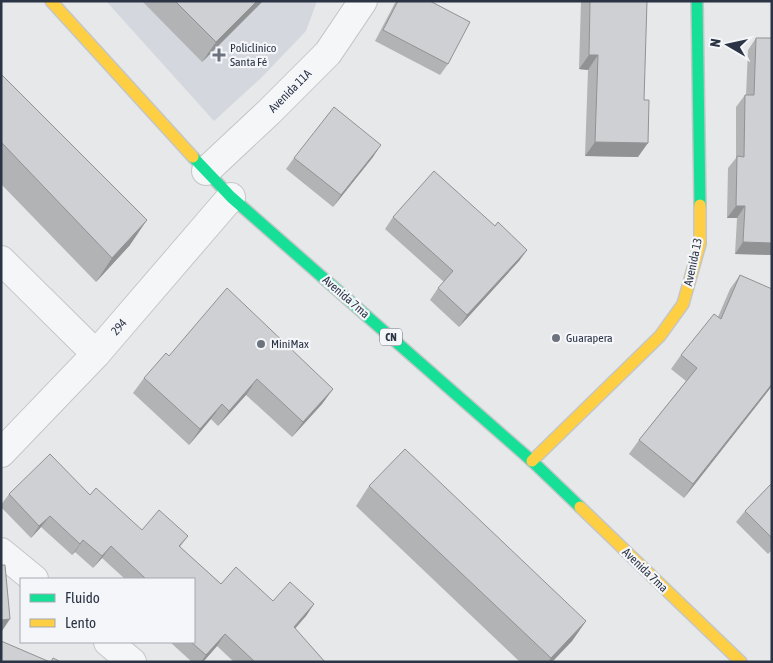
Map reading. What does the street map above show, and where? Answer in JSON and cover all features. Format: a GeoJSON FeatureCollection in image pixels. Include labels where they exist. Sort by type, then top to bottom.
{"type":"FeatureCollection","features":[{"type":"Feature","properties":{"kind":"main road","name":"Avenida 7ma"},"geometry":{"type":"LineString","coordinates":[[51,1],[231,197],[532,461],[741,662]]}},
{"type":"Feature","properties":{"kind":"main road","name":"Avenida 13"},"geometry":{"type":"LineString","coordinates":[[532,461],[660,336],[683,304],[700,244],[698,1]]}},
{"type":"Feature","properties":{"kind":"street","name":"Avenida 11A"},"geometry":{"type":"LineString","coordinates":[[206,171],[328,53],[363,1]]}},
{"type":"Feature","properties":{"kind":"street","name":"294"},"geometry":{"type":"LineString","coordinates":[[1,453],[96,354],[231,197]]}},
{"type":"Feature","properties":{"kind":"street"},"geometry":{"type":"LineString","coordinates":[[1,260],[96,354]]}},
{"type":"Feature","properties":{"kind":"street"},"geometry":{"type":"LineString","coordinates":[[1,552],[33,578]]}},
{"type":"Feature","properties":{"kind":"street"},"geometry":{"type":"LineString","coordinates":[[109,643],[132,662]]}},
{"type":"Feature","properties":{"kind":"shaded area","name":"Policlínico Santa Fé"},"geometry":{"type":"Polygon","coordinates":[[[106,1],[317,1],[306,31],[261,78],[214,121],[106,1]]]}},
{"type":"Feature","properties":{"kind":"building"},"geometry":{"type":"Polygon","coordinates":[[[175,1],[257,1],[216,42],[175,1]]]}},
{"type":"Feature","properties":{"kind":"building"},"geometry":{"type":"Polygon","coordinates":[[[398,1],[430,1],[470,22],[448,64],[383,30],[398,1]]]}},
{"type":"Feature","properties":{"kind":"building"},"geometry":{"type":"Polygon","coordinates":[[[590,1],[647,1],[644,100],[649,100],[648,143],[595,142],[598,55],[589,55],[590,1]]]}},
{"type":"Feature","properties":{"kind":"building"},"geometry":{"type":"Polygon","coordinates":[[[756,38],[772,38],[772,243],[743,242],[745,206],[736,206],[737,156],[744,157],[745,95],[754,95],[756,38]]]}},
{"type":"Feature","properties":{"kind":"building"},"geometry":{"type":"Polygon","coordinates":[[[1,74],[147,220],[112,258],[1,142],[1,74]]]}},
{"type":"Feature","properties":{"kind":"building"},"geometry":{"type":"Polygon","coordinates":[[[334,107],[381,145],[341,195],[294,158],[334,107]]]}},
{"type":"Feature","properties":{"kind":"building"},"geometry":{"type":"Polygon","coordinates":[[[434,171],[495,226],[498,222],[527,250],[467,315],[438,288],[453,271],[393,217],[434,171]]]}},
{"type":"Feature","properties":{"kind":"building"},"geometry":{"type":"Polygon","coordinates":[[[740,275],[772,289],[772,384],[693,484],[639,440],[697,368],[681,355],[714,314],[721,319],[740,275]]]}},
{"type":"Feature","properties":{"kind":"building"},"geometry":{"type":"Polygon","coordinates":[[[227,288],[333,389],[303,422],[257,379],[229,411],[222,404],[200,429],[144,378],[166,353],[169,356],[227,288]]]}},
{"type":"Feature","properties":{"kind":"building"},"geometry":{"type":"Polygon","coordinates":[[[405,449],[586,621],[551,658],[369,486],[405,449]]]}},
{"type":"Feature","properties":{"kind":"building"},"geometry":{"type":"Polygon","coordinates":[[[50,454],[90,495],[96,488],[142,530],[159,510],[188,536],[179,546],[221,584],[236,567],[273,601],[290,582],[314,604],[294,627],[325,662],[255,662],[225,634],[206,655],[192,643],[195,643],[195,578],[145,578],[111,546],[102,556],[83,540],[80,544],[50,516],[39,526],[9,494],[50,454]]]}},
{"type":"Feature","properties":{"kind":"building"},"geometry":{"type":"Polygon","coordinates":[[[772,483],[772,538],[745,511],[772,483]]]}},
{"type":"Feature","properties":{"kind":"building"},"geometry":{"type":"Polygon","coordinates":[[[1,565],[5,565],[10,619],[1,620],[1,565]]]}},
{"type":"Feature","properties":{"kind":"building"},"geometry":{"type":"Polygon","coordinates":[[[1,641],[50,662],[1,662],[1,641]]]}},
{"type":"Feature","properties":{"kind":"building"},"geometry":{"type":"Polygon","coordinates":[[[53,658],[61,662],[51,662],[53,658]]]}},
{"type":"Feature","properties":{"kind":"traffic: fast"},"geometry":{"type":"LineString","coordinates":[[697,1],[700,205]]}},
{"type":"Feature","properties":{"kind":"traffic: fast"},"geometry":{"type":"LineString","coordinates":[[193,157],[231,197],[532,461],[580,507]]}},
{"type":"Feature","properties":{"kind":"traffic: slow"},"geometry":{"type":"LineString","coordinates":[[51,1],[193,157]]}},
{"type":"Feature","properties":{"kind":"traffic: slow"},"geometry":{"type":"LineString","coordinates":[[532,461],[660,336],[683,304],[700,244],[700,205]]}},
{"type":"Feature","properties":{"kind":"traffic: slow"},"geometry":{"type":"LineString","coordinates":[[580,507],[741,662]]}},
{"type":"Feature","properties":{"kind":"place","name":"Policlínico Santa Fé"},"geometry":{"type":"Point","coordinates":[219,55]}},
{"type":"Feature","properties":{"kind":"place","name":"Guarapera"},"geometry":{"type":"Point","coordinates":[556,338]}},
{"type":"Feature","properties":{"kind":"place","name":"MiniMax"},"geometry":{"type":"Point","coordinates":[261,344]}}]}
